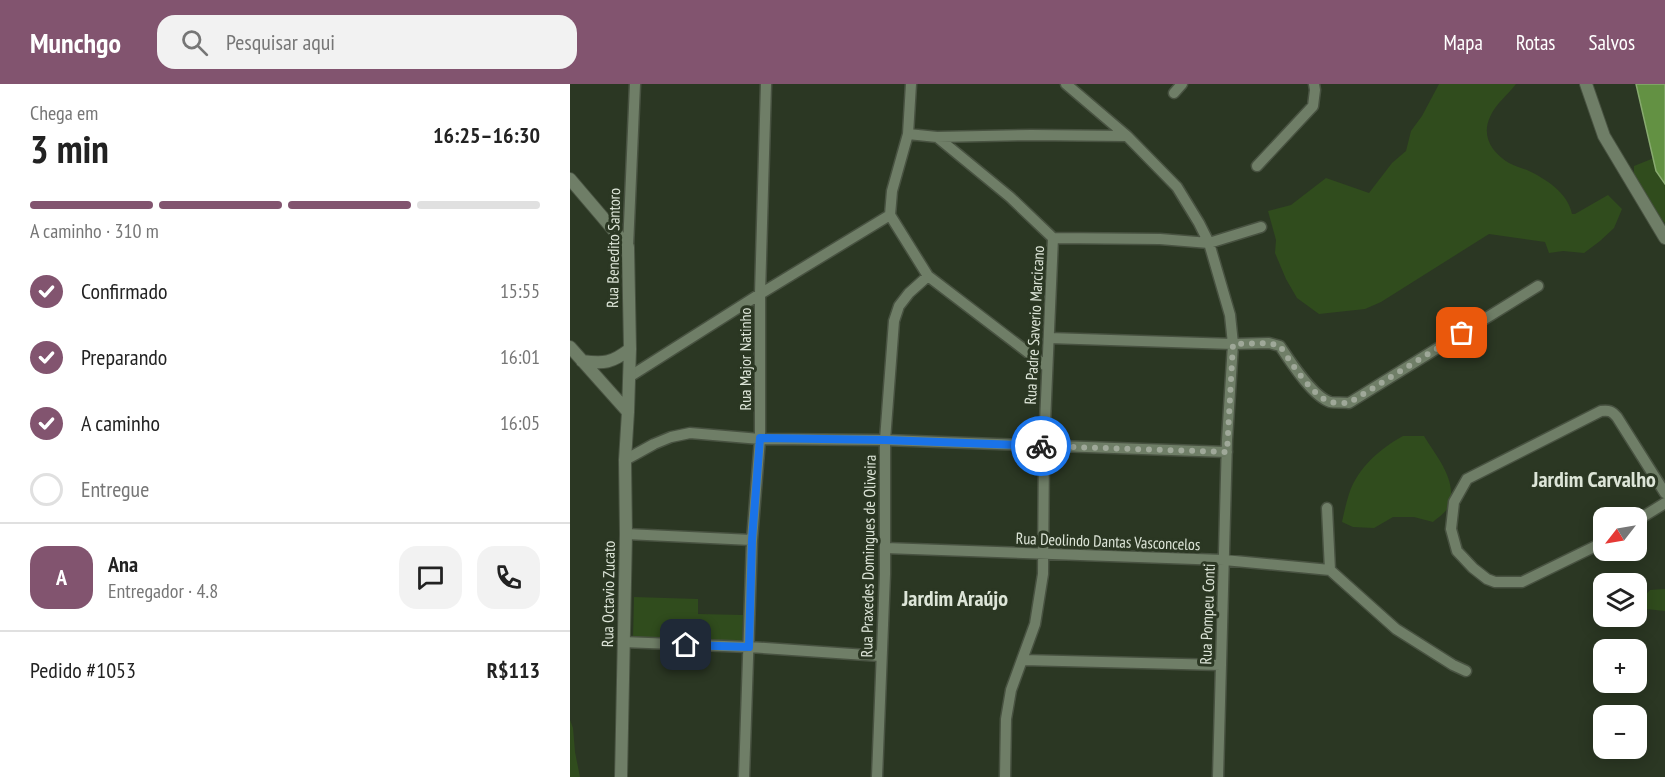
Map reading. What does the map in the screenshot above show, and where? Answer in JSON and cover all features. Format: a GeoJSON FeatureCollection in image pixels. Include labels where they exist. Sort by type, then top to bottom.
{"type":"FeatureCollection","features":[{"type":"Feature","properties":{"kind":"street","name":"Rua Benedito Santoro"},"geometry":{"type":"LineString","coordinates":[[628,412],[630,350],[628,247],[635,84]]}},
{"type":"Feature","properties":{"kind":"street","name":"Rua Major Natinho"},"geometry":{"type":"LineString","coordinates":[[744,777],[752,540],[760,438],[760,294],[766,84]]}},
{"type":"Feature","properties":{"kind":"street"},"geometry":{"type":"LineString","coordinates":[[911,84],[908,134],[892,191],[890,215],[928,276],[1047,367]]}},
{"type":"Feature","properties":{"kind":"street","name":"Rua Pompeu Conti"},"geometry":{"type":"LineString","coordinates":[[1066,84],[1127,136],[1177,187],[1209,243],[1230,315],[1233,344],[1227,452],[1218,777]]}},
{"type":"Feature","properties":{"kind":"street"},"geometry":{"type":"LineString","coordinates":[[1174,93],[1182,84]]}},
{"type":"Feature","properties":{"kind":"street"},"geometry":{"type":"LineString","coordinates":[[1257,166],[1313,106],[1314,84]]}},
{"type":"Feature","properties":{"kind":"street"},"geometry":{"type":"LineString","coordinates":[[1586,84],[1604,136],[1665,238]]}},
{"type":"Feature","properties":{"kind":"street"},"geometry":{"type":"LineString","coordinates":[[908,134],[937,138],[1031,135],[1127,136]]}},
{"type":"Feature","properties":{"kind":"street","name":"Rua Padre Saverio Marcicano"},"geometry":{"type":"LineString","coordinates":[[937,138],[1010,197],[1053,238],[1044,446],[1043,574],[1035,624],[1011,690],[1006,719],[1005,777]]}},
{"type":"Feature","properties":{"kind":"street"},"geometry":{"type":"LineString","coordinates":[[570,179],[628,247]]}},
{"type":"Feature","properties":{"kind":"street"},"geometry":{"type":"LineString","coordinates":[[629,377],[890,215]]}},
{"type":"Feature","properties":{"kind":"street"},"geometry":{"type":"LineString","coordinates":[[1053,238],[1160,239],[1209,243],[1261,227]]}},
{"type":"Feature","properties":{"kind":"street","name":"Rua Praxedes Domingues de Oliveira"},"geometry":{"type":"LineString","coordinates":[[877,777],[885,548],[885,440],[894,321],[899,306],[909,293],[928,276]]}},
{"type":"Feature","properties":{"kind":"street"},"geometry":{"type":"LineString","coordinates":[[1049,338],[1233,344],[1269,343],[1280,346],[1312,389],[1329,402],[1349,403],[1538,286]]}},
{"type":"Feature","properties":{"kind":"street"},"geometry":{"type":"LineString","coordinates":[[570,347],[628,412]]}},
{"type":"Feature","properties":{"kind":"street"},"geometry":{"type":"LineString","coordinates":[[582,361],[600,364],[610,362],[630,350]]}},
{"type":"Feature","properties":{"kind":"street"},"geometry":{"type":"LineString","coordinates":[[1593,547],[1522,582],[1495,582],[1473,568],[1456,551],[1450,530],[1454,502],[1467,479],[1601,411],[1612,412],[1617,417],[1665,493]]}},
{"type":"Feature","properties":{"kind":"street","name":"Rua Octavio Zucato"},"geometry":{"type":"LineString","coordinates":[[621,777],[626,534],[625,460],[628,412]]}},
{"type":"Feature","properties":{"kind":"street"},"geometry":{"type":"LineString","coordinates":[[625,460],[671,437],[690,434],[1227,452]]}},
{"type":"Feature","properties":{"kind":"street"},"geometry":{"type":"LineString","coordinates":[[1647,514],[1665,503]]}},
{"type":"Feature","properties":{"kind":"street"},"geometry":{"type":"LineString","coordinates":[[1327,508],[1330,570],[1396,629],[1466,671]]}},
{"type":"Feature","properties":{"kind":"street"},"geometry":{"type":"LineString","coordinates":[[626,534],[752,540]]}},
{"type":"Feature","properties":{"kind":"street","name":"Rua Deolindo Dantas Vasconcelos"},"geometry":{"type":"LineString","coordinates":[[885,548],[1224,560],[1330,570]]}},
{"type":"Feature","properties":{"kind":"street"},"geometry":{"type":"LineString","coordinates":[[623,642],[749,647],[881,656]]}},
{"type":"Feature","properties":{"kind":"street"},"geometry":{"type":"LineString","coordinates":[[1023,660],[1221,665]]}},
{"type":"Feature","properties":{"kind":"shaded area"},"geometry":{"type":"Polygon","coordinates":[[[1439,84],[1516,84],[1490,117],[1487,131],[1493,149],[1509,163],[1549,182],[1561,193],[1570,206],[1572,214],[1608,195],[1622,209],[1614,228],[1584,253],[1563,251],[1549,253],[1545,242],[1489,234],[1381,302],[1365,309],[1319,314],[1297,298],[1286,279],[1275,253],[1276,240],[1268,211],[1291,205],[1326,178],[1369,193],[1392,163],[1406,151],[1411,131],[1439,84]]]}},
{"type":"Feature","properties":{"kind":"shaded area"},"geometry":{"type":"Polygon","coordinates":[[[1636,84],[1665,84],[1665,184],[1656,171],[1636,84]]]}},
{"type":"Feature","properties":{"kind":"shaded area"},"geometry":{"type":"Polygon","coordinates":[[[1654,158],[1665,164],[1665,223],[1654,212],[1634,177],[1634,166],[1654,158]]]}},
{"type":"Feature","properties":{"kind":"shaded area"},"geometry":{"type":"Polygon","coordinates":[[[1403,436],[1424,436],[1440,461],[1451,490],[1451,500],[1447,509],[1433,522],[1414,517],[1393,517],[1374,528],[1353,527],[1342,522],[1349,494],[1358,475],[1378,453],[1403,436]]]}},
{"type":"Feature","properties":{"kind":"shaded area"},"geometry":{"type":"Polygon","coordinates":[[[1665,589],[1665,611],[1647,609],[1647,593],[1650,590],[1665,589]]]}},
{"type":"Feature","properties":{"kind":"shaded area"},"geometry":{"type":"Polygon","coordinates":[[[634,597],[698,599],[698,614],[743,615],[742,643],[633,639],[634,597]]]}},
{"type":"Feature","properties":{"kind":"shaded area"},"geometry":{"type":"Polygon","coordinates":[[[570,720],[573,728],[580,777],[570,777],[570,720]]]}},
{"type":"Feature","properties":{"kind":"way so far"},"geometry":{"type":"LineString","coordinates":[[1041,446],[1227,452],[1233,344],[1269,343],[1280,346],[1312,389],[1329,402],[1349,403],[1462,333]]}},
{"type":"Feature","properties":{"kind":"district","name":"Jardim Carvalho"},"geometry":{"type":"Point","coordinates":[1594,479]}},
{"type":"Feature","properties":{"kind":"district","name":"Jardim Araújo"},"geometry":{"type":"Point","coordinates":[955,598]}},
{"type":"Feature","properties":{"kind":"route"},"geometry":{"type":"LineString","coordinates":[[686,645],[749,647],[752,540],[760,438],[1041,446]]}}]}
